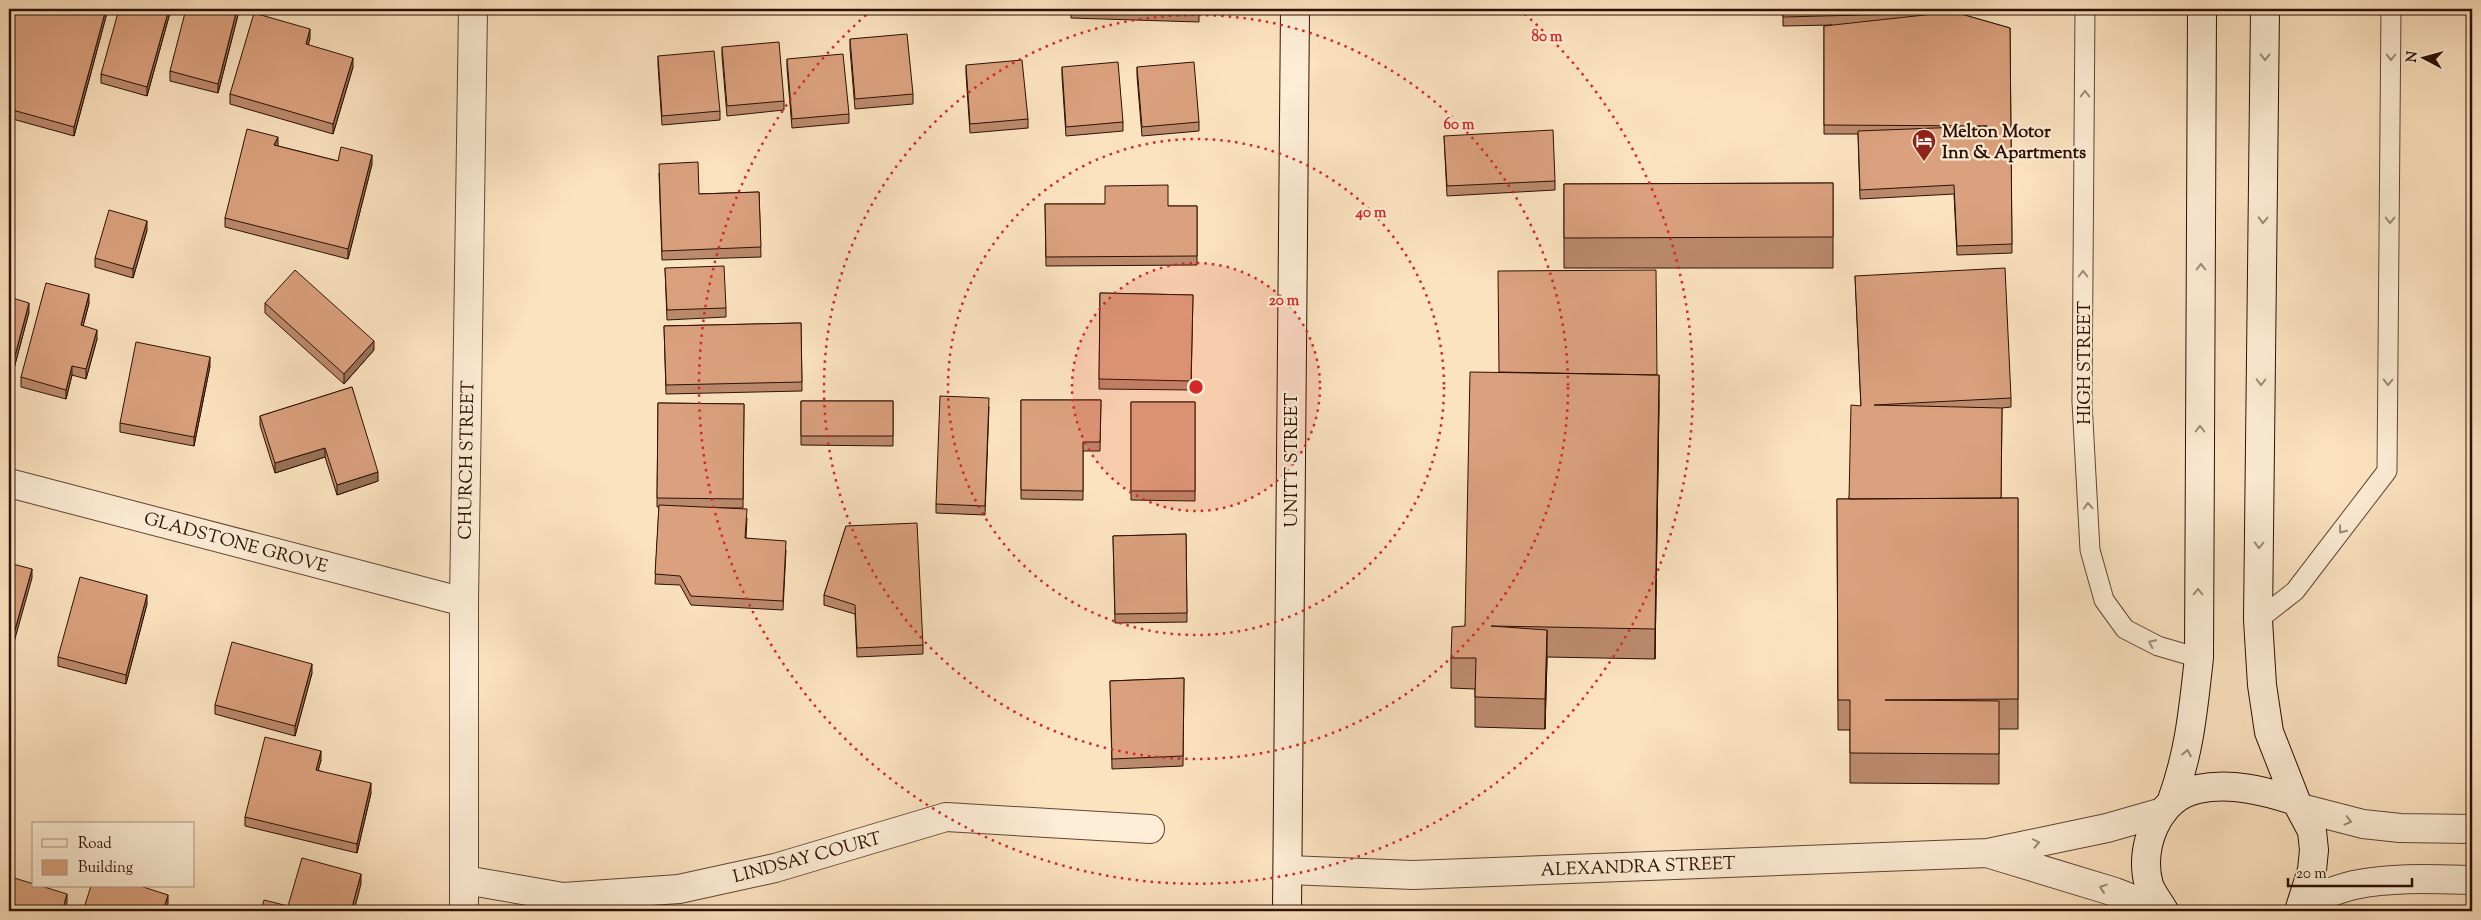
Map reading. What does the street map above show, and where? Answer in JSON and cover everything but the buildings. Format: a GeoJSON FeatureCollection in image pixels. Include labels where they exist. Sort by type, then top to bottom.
{"type":"FeatureCollection","features":[{"type":"Feature","properties":{"kind":"street","name":"CHURCH STREET"},"geometry":{"type":"LineString","coordinates":[[464,911],[464,602],[473,9]]}},
{"type":"Feature","properties":{"kind":"street","name":"UNITT STREET"},"geometry":{"type":"LineString","coordinates":[[1288,911],[1295,9]]}},
{"type":"Feature","properties":{"kind":"street"},"geometry":{"type":"LineString","coordinates":[[2164,911],[2149,885],[2147,855],[2155,826],[2168,806],[2185,765],[2191,734],[2199,658],[2202,9]]}},
{"type":"Feature","properties":{"kind":"street"},"geometry":{"type":"LineString","coordinates":[[2265,9],[2258,620],[2262,685],[2269,732],[2298,804],[2312,831],[2314,850],[2312,870],[2300,909]]}},
{"type":"Feature","properties":{"kind":"street","name":"GLADSTONE GROVE"},"geometry":{"type":"LineString","coordinates":[[9,483],[464,602]]}},
{"type":"Feature","properties":{"kind":"street","name":"ALEXANDRA STREET"},"geometry":{"type":"LineString","coordinates":[[1288,870],[1413,875],[1988,853],[2107,828],[2168,806],[2197,789],[2224,787],[2252,789],[2298,804]]}},
{"type":"Feature","properties":{"kind":"street"},"geometry":{"type":"LineString","coordinates":[[2298,804],[2363,824],[2400,828],[2472,829]]}},
{"type":"Feature","properties":{"kind":"street","name":"LINDSAY COURT"},"geometry":{"type":"LineString","coordinates":[[464,880],[563,896],[679,889],[775,868],[946,817],[1150,829]]}},
{"type":"Feature","properties":{"kind":"street","name":"ALEXANDRA STREET"},"geometry":{"type":"LineString","coordinates":[[1988,853],[2115,892],[2164,911]]}},
{"type":"Feature","properties":{"kind":"street"},"geometry":{"type":"LineString","coordinates":[[2300,909],[2353,885],[2384,881],[2472,880]]}},
{"type":"Feature","properties":{"kind":"lane","name":"HIGH STREET"},"geometry":{"type":"LineString","coordinates":[[2085,9],[2082,402],[2090,550],[2104,600],[2125,628],[2158,646],[2199,658]]}},
{"type":"Feature","properties":{"kind":"lane"},"geometry":{"type":"LineString","coordinates":[[2258,620],[2295,591],[2387,471],[2391,9]]}},
{"type":"Feature","properties":{"kind":"place","name":"Melton Motor Inn & Apartments"},"geometry":{"type":"Point","coordinates":[1924,162]}}]}
